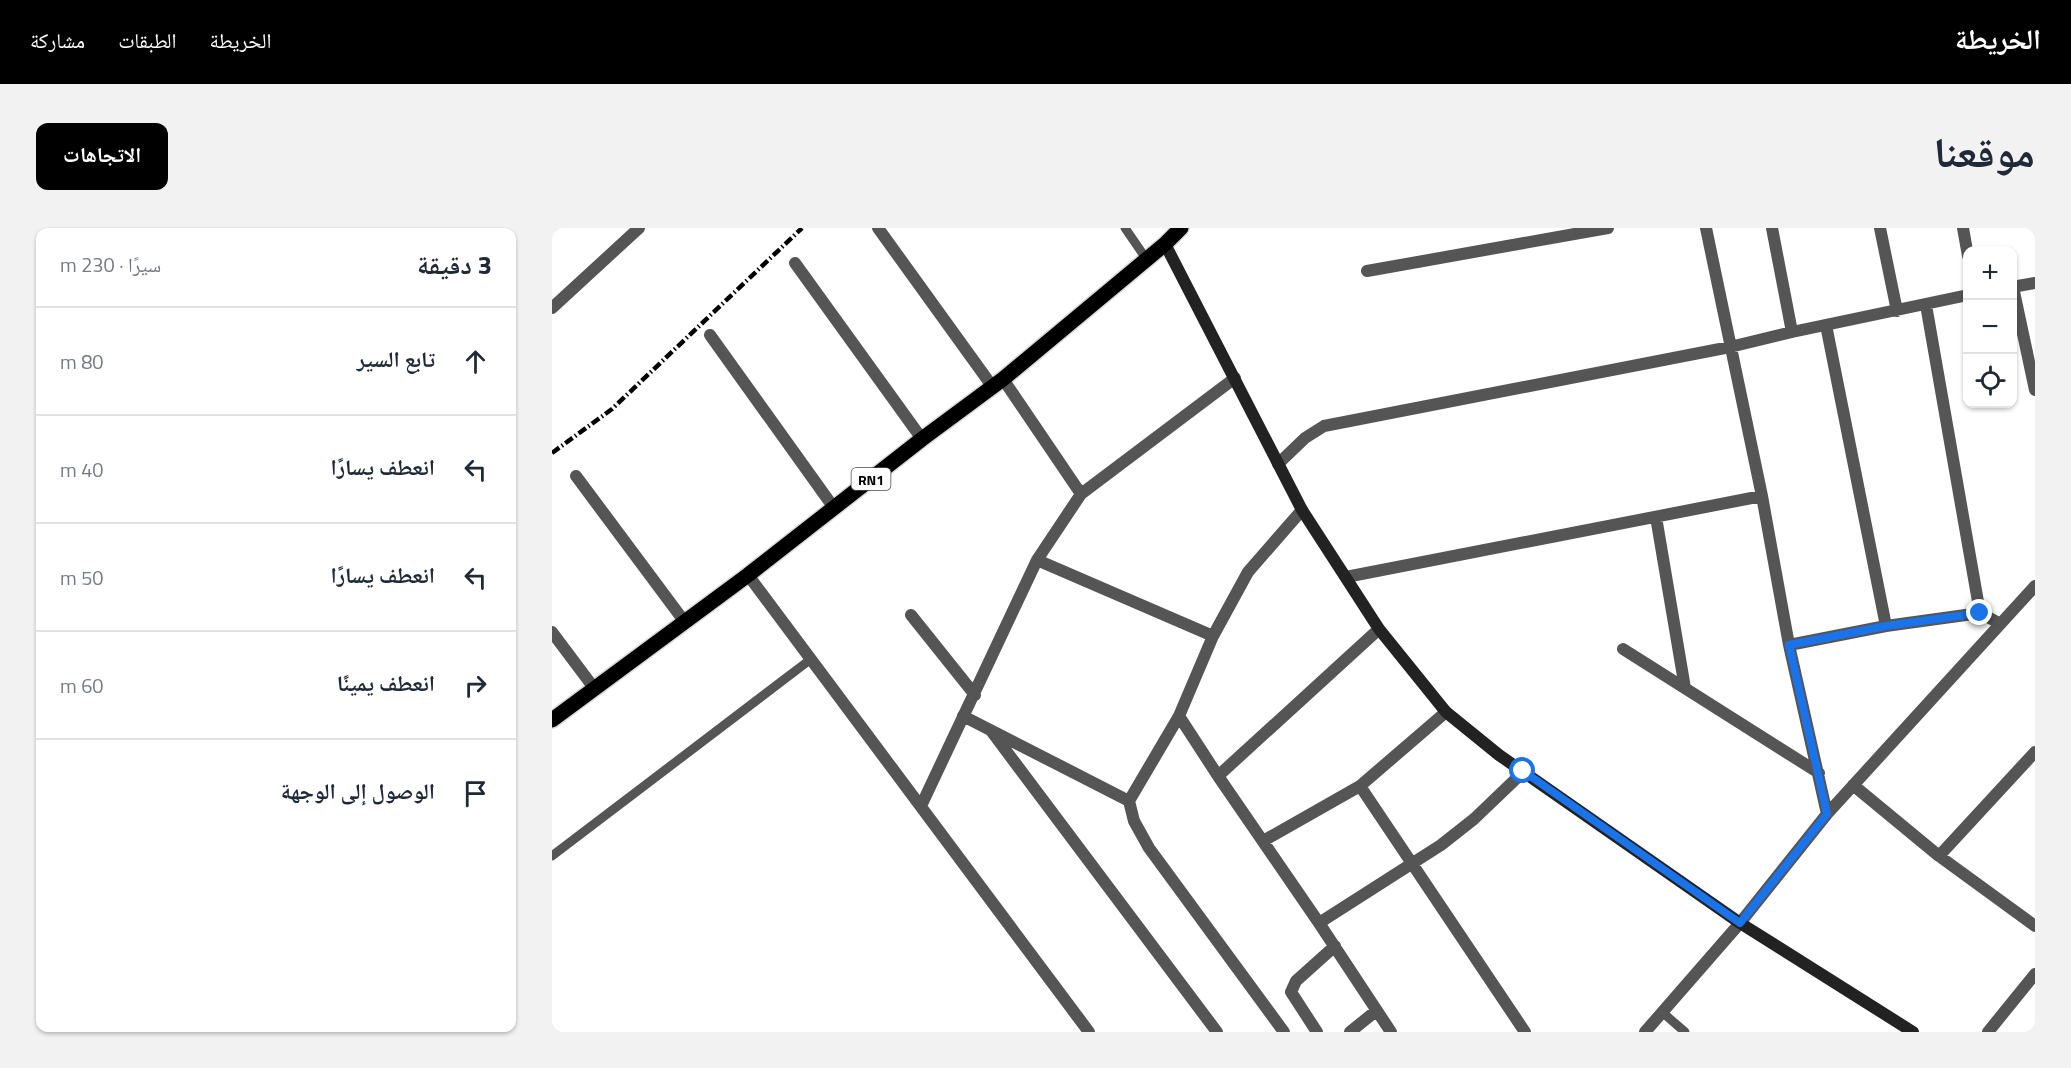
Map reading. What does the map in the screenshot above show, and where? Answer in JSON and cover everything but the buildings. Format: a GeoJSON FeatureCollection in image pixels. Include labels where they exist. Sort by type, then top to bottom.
{"type":"FeatureCollection","features":[{"type":"Feature","properties":{"kind":"main road","name":"RN1"},"geometry":{"type":"LineString","coordinates":[[554,714],[594,688],[748,575],[922,439],[998,383],[1147,260],[1181,228]]}},
{"type":"Feature","properties":{"kind":"street"},"geometry":{"type":"LineString","coordinates":[[552,308],[639,228]]}},
{"type":"Feature","properties":{"kind":"street"},"geometry":{"type":"LineString","coordinates":[[878,228],[1081,494]]}},
{"type":"Feature","properties":{"kind":"street"},"geometry":{"type":"LineString","coordinates":[[1367,271],[1608,228]]}},
{"type":"Feature","properties":{"kind":"street"},"geometry":{"type":"LineString","coordinates":[[1707,228],[1762,496],[1789,645],[1827,814]]}},
{"type":"Feature","properties":{"kind":"street"},"geometry":{"type":"LineString","coordinates":[[1772,228],[1792,332]]}},
{"type":"Feature","properties":{"kind":"street"},"geometry":{"type":"LineString","coordinates":[[1880,228],[1897,311]]}},
{"type":"Feature","properties":{"kind":"street"},"geometry":{"type":"LineString","coordinates":[[1963,228],[1966,246]]}},
{"type":"Feature","properties":{"kind":"street"},"geometry":{"type":"LineString","coordinates":[[1165,244],[1302,510],[1379,629],[1446,712],[1523,771],[1740,923],[1913,1032]]}},
{"type":"Feature","properties":{"kind":"street"},"geometry":{"type":"LineString","coordinates":[[795,263],[922,439]]}},
{"type":"Feature","properties":{"kind":"street"},"geometry":{"type":"LineString","coordinates":[[2017,286],[2035,283]]}},
{"type":"Feature","properties":{"kind":"street"},"geometry":{"type":"LineString","coordinates":[[1278,464],[1305,438],[1324,426],[1730,347],[1963,296]]}},
{"type":"Feature","properties":{"kind":"street"},"geometry":{"type":"LineString","coordinates":[[2016,300],[2035,390]]}},
{"type":"Feature","properties":{"kind":"street"},"geometry":{"type":"LineString","coordinates":[[1926,305],[1980,613]]}},
{"type":"Feature","properties":{"kind":"street"},"geometry":{"type":"LineString","coordinates":[[1826,325],[1886,626]]}},
{"type":"Feature","properties":{"kind":"street"},"geometry":{"type":"LineString","coordinates":[[710,335],[834,508]]}},
{"type":"Feature","properties":{"kind":"street"},"geometry":{"type":"LineString","coordinates":[[921,806],[1037,560],[1081,494],[1234,378]]}},
{"type":"Feature","properties":{"kind":"street"},"geometry":{"type":"LineString","coordinates":[[576,476],[684,621]]}},
{"type":"Feature","properties":{"kind":"street"},"geometry":{"type":"LineString","coordinates":[[1346,577],[1762,496]]}},
{"type":"Feature","properties":{"kind":"street"},"geometry":{"type":"LineString","coordinates":[[1284,1032],[1149,848],[1131,812],[1129,801],[1179,716],[1213,636],[1248,572],[1302,510]]}},
{"type":"Feature","properties":{"kind":"street"},"geometry":{"type":"LineString","coordinates":[[1656,517],[1685,688]]}},
{"type":"Feature","properties":{"kind":"street"},"geometry":{"type":"LineString","coordinates":[[1037,560],[1213,636]]}},
{"type":"Feature","properties":{"kind":"street"},"geometry":{"type":"LineString","coordinates":[[748,575],[1089,1032]]}},
{"type":"Feature","properties":{"kind":"street"},"geometry":{"type":"LineString","coordinates":[[1645,1032],[1740,923],[1827,814],[2035,586]]}},
{"type":"Feature","properties":{"kind":"street"},"geometry":{"type":"LineString","coordinates":[[1789,645],[1886,626],[1980,613],[2000,623]]}},
{"type":"Feature","properties":{"kind":"street"},"geometry":{"type":"LineString","coordinates":[[911,615],[975,694]]}},
{"type":"Feature","properties":{"kind":"street"},"geometry":{"type":"LineString","coordinates":[[1218,776],[1379,629]]}},
{"type":"Feature","properties":{"kind":"street"},"geometry":{"type":"LineString","coordinates":[[552,632],[594,688]]}},
{"type":"Feature","properties":{"kind":"street"},"geometry":{"type":"LineString","coordinates":[[1623,649],[1819,773]]}},
{"type":"Feature","properties":{"kind":"street"},"geometry":{"type":"LineString","coordinates":[[1263,841],[1360,786],[1446,712]]}},
{"type":"Feature","properties":{"kind":"street"},"geometry":{"type":"LineString","coordinates":[[963,716],[1129,801]]}},
{"type":"Feature","properties":{"kind":"street"},"geometry":{"type":"LineString","coordinates":[[1179,716],[1391,1032]]}},
{"type":"Feature","properties":{"kind":"street"},"geometry":{"type":"LineString","coordinates":[[993,732],[1217,1032]]}},
{"type":"Feature","properties":{"kind":"street"},"geometry":{"type":"LineString","coordinates":[[1939,856],[2035,752]]}},
{"type":"Feature","properties":{"kind":"street"},"geometry":{"type":"LineString","coordinates":[[1319,923],[1441,845],[1474,819],[1523,771]]}},
{"type":"Feature","properties":{"kind":"street"},"geometry":{"type":"LineString","coordinates":[[1853,785],[1939,856],[2035,926]]}},
{"type":"Feature","properties":{"kind":"street"},"geometry":{"type":"LineString","coordinates":[[1360,786],[1525,1032]]}},
{"type":"Feature","properties":{"kind":"street"},"geometry":{"type":"LineString","coordinates":[[1317,1032],[1291,992],[1296,981],[1335,946]]}},
{"type":"Feature","properties":{"kind":"street"},"geometry":{"type":"LineString","coordinates":[[1988,1032],[2035,974]]}},
{"type":"Feature","properties":{"kind":"street"},"geometry":{"type":"LineString","coordinates":[[1350,1032],[1376,1011]]}},
{"type":"Feature","properties":{"kind":"lane"},"geometry":{"type":"LineString","coordinates":[[1125,228],[1147,260]]}},
{"type":"Feature","properties":{"kind":"lane"},"geometry":{"type":"LineString","coordinates":[[552,856],[811,659]]}},
{"type":"Feature","properties":{"kind":"lane"},"geometry":{"type":"LineString","coordinates":[[1662,1012],[1685,1032]]}},
{"type":"Feature","properties":{"kind":"railway"},"geometry":{"type":"LineString","coordinates":[[552,453],[612,409],[802,228]]}},
{"type":"Feature","properties":{"kind":"route"},"geometry":{"type":"LineString","coordinates":[[1523,771],[1740,923],[1827,814],[1789,645],[1886,626],[1980,613]]}}]}
